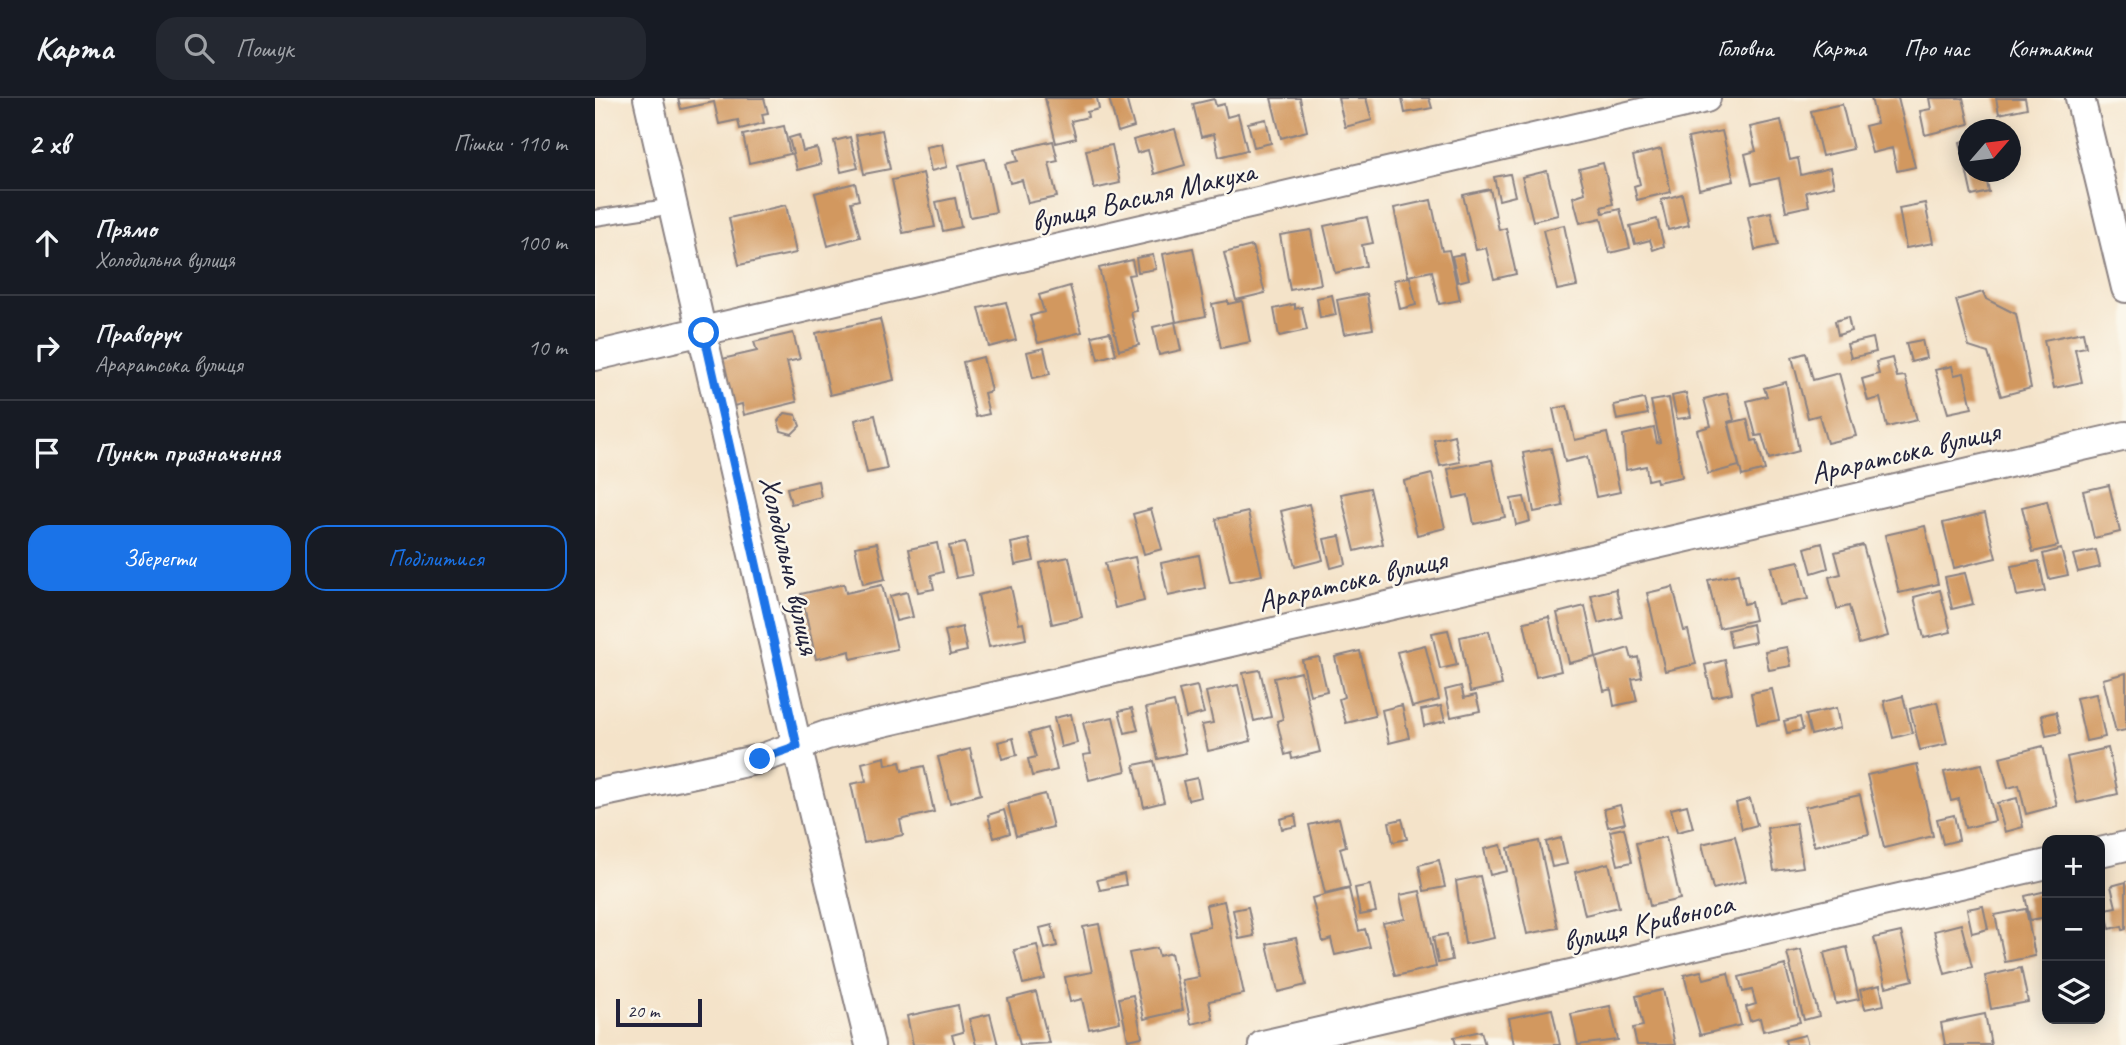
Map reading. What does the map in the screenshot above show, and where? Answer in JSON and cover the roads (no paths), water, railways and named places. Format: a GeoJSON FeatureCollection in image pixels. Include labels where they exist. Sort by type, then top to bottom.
{"type":"FeatureCollection","features":[{"type":"Feature","properties":{"kind":"street","name":"Холодильна вулиця"},"geometry":{"type":"LineString","coordinates":[[648,98],[797,746],[870,1045]]}},
{"type":"Feature","properties":{"kind":"street","name":"вулиця Василя Макуха"},"geometry":{"type":"LineString","coordinates":[[595,356],[704,333],[1706,98]]}},
{"type":"Feature","properties":{"kind":"street"},"geometry":{"type":"LineString","coordinates":[[2080,98],[2126,288]]}},
{"type":"Feature","properties":{"kind":"street","name":"Араратська вулиця"},"geometry":{"type":"LineString","coordinates":[[595,794],[760,759],[841,732],[2126,436]]}},
{"type":"Feature","properties":{"kind":"street"},"geometry":{"type":"LineString","coordinates":[[2105,851],[2126,846]]}},
{"type":"Feature","properties":{"kind":"street","name":"вулиця Кривоноса"},"geometry":{"type":"LineString","coordinates":[[1263,1045],[2042,865]]}},
{"type":"Feature","properties":{"kind":"lane"},"geometry":{"type":"LineString","coordinates":[[595,218],[674,206]]}}]}
